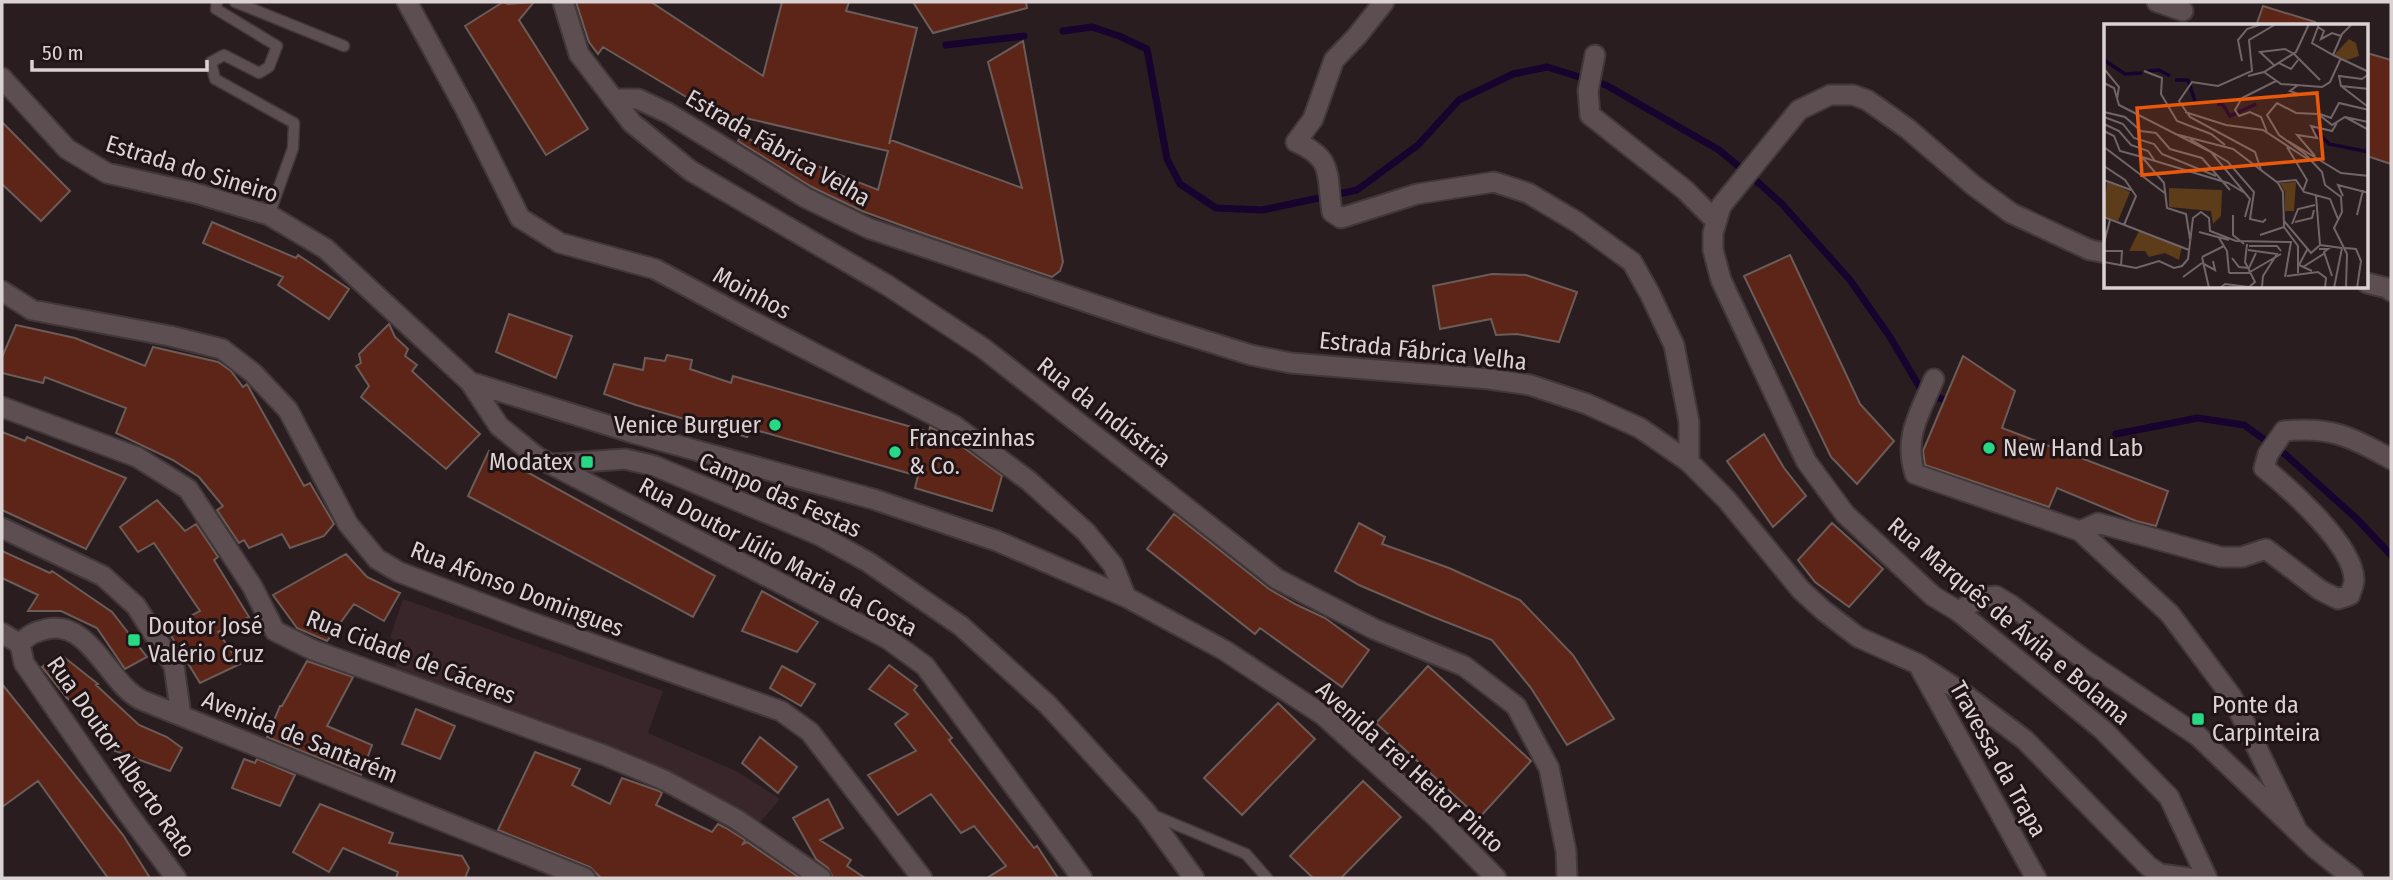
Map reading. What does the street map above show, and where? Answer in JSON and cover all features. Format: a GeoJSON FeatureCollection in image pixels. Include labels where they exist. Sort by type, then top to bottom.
{"type":"FeatureCollection","features":[{"type":"Feature","properties":{"kind":"street","name":"Moinhos"},"geometry":{"type":"LineString","coordinates":[[407,2],[520,218],[560,243],[655,268],[955,426],[1029,481],[1086,532],[1112,565],[1126,597]]}},
{"type":"Feature","properties":{"kind":"street","name":"Rua da Indústria"},"geometry":{"type":"LineString","coordinates":[[563,2],[579,54],[613,99],[632,123],[691,171],[887,285],[983,348],[1277,579],[1374,629],[1464,666],[1516,706],[1549,768],[1566,851],[1567,878]]}},
{"type":"Feature","properties":{"kind":"street"},"geometry":{"type":"LineString","coordinates":[[1384,2],[1334,60],[1313,119],[1297,142],[1315,150],[1328,168],[1327,183],[1332,212],[1341,218],[1417,194],[1494,182],[1528,193],[1577,222],[1632,262],[1665,325],[1674,345],[1689,422],[1689,462]]}},
{"type":"Feature","properties":{"kind":"street"},"geometry":{"type":"LineString","coordinates":[[2157,2],[2183,11]]}},
{"type":"Feature","properties":{"kind":"street"},"geometry":{"type":"LineString","coordinates":[[1595,55],[1588,91],[1590,115],[1719,214],[1747,173],[1799,110],[1830,95],[1853,95],[1867,100],[1908,129],[1973,185],[2011,213],[2090,250],[2104,253]]}},
{"type":"Feature","properties":{"kind":"street","name":"Estrada do Sineiro"},"geometry":{"type":"LineString","coordinates":[[2,78],[67,149],[107,173],[195,193],[269,215],[326,249],[470,382]]}},
{"type":"Feature","properties":{"kind":"street","name":"Estrada Fábrica Velha"},"geometry":{"type":"LineString","coordinates":[[613,99],[638,99],[668,113],[806,198],[868,228],[1155,325],[1251,355],[1292,363],[1489,379],[1530,385],[1587,404],[1640,428],[1689,462],[1727,500],[1801,590],[1824,611],[1858,637],[1918,664],[1959,691],[2025,740],[2148,866],[2160,874],[2189,878]]}},
{"type":"Feature","properties":{"kind":"street","name":"Rua Marquês de Ávila e Bolama"},"geometry":{"type":"LineString","coordinates":[[1719,214],[1713,233],[1713,250],[1721,280],[1806,461],[1845,514],[1933,596],[1958,611],[2103,730],[2169,797],[2207,878]]}},
{"type":"Feature","properties":{"kind":"street"},"geometry":{"type":"LineString","coordinates":[[2368,283],[2390,288]]}},
{"type":"Feature","properties":{"kind":"street","name":"Rua Afonso Domingues"},"geometry":{"type":"LineString","coordinates":[[2,291],[32,310],[222,349],[253,373],[288,410],[348,524],[377,559],[399,572],[524,620],[781,711],[810,733],[922,878]]}},
{"type":"Feature","properties":{"kind":"street"},"geometry":{"type":"LineString","coordinates":[[1934,379],[1911,435],[1910,457],[1916,474],[2080,531],[2170,614],[2232,697],[2297,830]]}},
{"type":"Feature","properties":{"kind":"street","name":"Avenida Frei Heitor Pinto"},"geometry":{"type":"LineString","coordinates":[[470,382],[633,433],[873,499],[997,541],[1126,597],[1224,650],[1324,715],[1436,817],[1496,878]]}},
{"type":"Feature","properties":{"kind":"street","name":"Rua Doutor Júlio Maria da Costa"},"geometry":{"type":"LineString","coordinates":[[470,382],[499,426],[537,457],[876,633],[925,666],[1082,878]]}},
{"type":"Feature","properties":{"kind":"street","name":"Rua Cidade de Cáceres"},"geometry":{"type":"LineString","coordinates":[[2,407],[136,457],[188,489],[252,586],[275,631],[313,650],[604,755],[664,780],[736,819],[821,878]]}},
{"type":"Feature","properties":{"kind":"street"},"geometry":{"type":"LineString","coordinates":[[2080,531],[2098,523],[2221,557],[2242,557],[2266,549],[2320,590],[2338,599],[2350,595],[2355,579],[2344,549],[2292,491],[2264,468],[2268,454],[2284,431],[2308,429],[2351,437],[2391,459]]}},
{"type":"Feature","properties":{"kind":"street","name":"Campo das Festas"},"geometry":{"type":"LineString","coordinates":[[552,464],[625,459],[655,466],[819,535],[868,562],[961,626],[1048,705],[1146,812],[1194,878]]}},
{"type":"Feature","properties":{"kind":"street"},"geometry":{"type":"LineString","coordinates":[[2,528],[103,576],[136,606],[174,666],[181,716]]}},
{"type":"Feature","properties":{"kind":"street"},"geometry":{"type":"LineString","coordinates":[[1958,611],[1981,598],[1996,596],[2011,605],[2085,661],[2198,736],[2316,849],[2353,878]]}},
{"type":"Feature","properties":{"kind":"street","name":"Avenida de Santarém"},"geometry":{"type":"LineString","coordinates":[[20,643],[31,632],[53,627],[70,629],[94,651],[135,698],[585,878]]}},
{"type":"Feature","properties":{"kind":"street","name":"Rua Doutor Alberto Rato"},"geometry":{"type":"LineString","coordinates":[[2,633],[20,643],[24,663],[126,811],[176,878]]}},
{"type":"Feature","properties":{"kind":"street","name":"Travessa da Trapa"},"geometry":{"type":"LineString","coordinates":[[1918,664],[2036,878]]}},
{"type":"Feature","properties":{"kind":"lane"},"geometry":{"type":"LineString","coordinates":[[217,2],[216,9],[277,46],[269,67],[259,73],[224,55],[211,62],[215,79],[295,123],[293,148],[269,215]]}},
{"type":"Feature","properties":{"kind":"lane"},"geometry":{"type":"LineString","coordinates":[[236,2],[344,46]]}},
{"type":"Feature","properties":{"kind":"lane"},"geometry":{"type":"LineString","coordinates":[[1146,812],[1245,854],[1267,878]]}},
{"type":"Feature","properties":{"kind":"shaded area"},"geometry":{"type":"Polygon","coordinates":[[[403,599],[663,691],[648,733],[736,771],[780,799],[756,827],[393,671],[405,644],[390,638],[403,599]]]}},
{"type":"Feature","properties":{"kind":"building"},"geometry":{"type":"Polygon","coordinates":[[[503,2],[534,2],[519,20],[588,129],[546,155],[465,26],[503,2]]]}},
{"type":"Feature","properties":{"kind":"building"},"geometry":{"type":"Polygon","coordinates":[[[576,2],[651,2],[763,76],[782,2],[849,2],[846,11],[917,28],[889,144],[891,140],[1022,188],[988,62],[1023,41],[1063,262],[1060,271],[1052,277],[928,235],[862,211],[812,187],[738,141],[741,136],[878,190],[888,151],[741,117],[738,128],[603,47],[598,54],[589,42],[576,2]]]}},
{"type":"Feature","properties":{"kind":"building"},"geometry":{"type":"Polygon","coordinates":[[[913,2],[1026,2],[1027,8],[933,33],[913,2]]]}},
{"type":"Feature","properties":{"kind":"building"},"geometry":{"type":"Polygon","coordinates":[[[2263,6],[2315,22],[2314,24],[2257,24],[2263,6]]]}},
{"type":"Feature","properties":{"kind":"building"},"geometry":{"type":"Polygon","coordinates":[[[2368,53],[2391,60],[2391,164],[2368,156],[2368,53]]]}},
{"type":"Feature","properties":{"kind":"building"},"geometry":{"type":"Polygon","coordinates":[[[2,122],[70,191],[41,221],[2,184],[2,122]]]}},
{"type":"Feature","properties":{"kind":"building"},"geometry":{"type":"Polygon","coordinates":[[[212,222],[296,258],[298,255],[349,289],[329,319],[278,285],[283,277],[203,243],[212,222]]]}},
{"type":"Feature","properties":{"kind":"building"},"geometry":{"type":"Polygon","coordinates":[[[1790,255],[1860,404],[1894,441],[1857,484],[1831,457],[1744,276],[1790,255]]]}},
{"type":"Feature","properties":{"kind":"building"},"geometry":{"type":"Polygon","coordinates":[[[1492,274],[1526,275],[1577,292],[1559,342],[1517,334],[1496,335],[1491,319],[1440,329],[1433,286],[1492,274]]]}},
{"type":"Feature","properties":{"kind":"building"},"geometry":{"type":"Polygon","coordinates":[[[509,314],[572,336],[556,378],[496,352],[509,314]]]}},
{"type":"Feature","properties":{"kind":"building"},"geometry":{"type":"Polygon","coordinates":[[[389,324],[395,337],[408,349],[405,356],[417,365],[412,371],[480,434],[446,469],[361,397],[369,386],[356,366],[361,363],[359,354],[389,324]]]}},
{"type":"Feature","properties":{"kind":"building"},"geometry":{"type":"Polygon","coordinates":[[[16,325],[75,338],[145,366],[153,347],[218,362],[231,371],[243,387],[247,384],[304,486],[310,483],[334,524],[324,536],[290,548],[282,534],[249,548],[244,540],[239,543],[217,510],[223,506],[199,477],[173,460],[116,433],[126,408],[45,377],[43,383],[2,373],[2,357],[16,325]]]}},
{"type":"Feature","properties":{"kind":"building"},"geometry":{"type":"Polygon","coordinates":[[[667,355],[692,360],[690,369],[731,383],[733,376],[929,432],[930,427],[948,436],[1002,476],[992,511],[915,488],[918,476],[752,429],[747,437],[604,394],[614,364],[643,370],[645,358],[665,361],[667,355]]]}},
{"type":"Feature","properties":{"kind":"building","name":"New Hand Lab"},"geometry":{"type":"Polygon","coordinates":[[[1963,356],[2015,391],[2002,428],[2168,491],[2156,526],[2136,521],[2057,488],[2049,507],[1925,465],[1923,451],[1963,356]]]}},
{"type":"Feature","properties":{"kind":"building"},"geometry":{"type":"Polygon","coordinates":[[[2,432],[25,441],[27,437],[126,478],[86,549],[2,510],[2,432]]]}},
{"type":"Feature","properties":{"kind":"building"},"geometry":{"type":"Polygon","coordinates":[[[1764,434],[1784,468],[1806,496],[1773,527],[1727,461],[1764,434]]]}},
{"type":"Feature","properties":{"kind":"building"},"geometry":{"type":"Polygon","coordinates":[[[489,451],[715,576],[693,617],[468,496],[489,451]]]}},
{"type":"Feature","properties":{"kind":"building"},"geometry":{"type":"Polygon","coordinates":[[[157,500],[185,531],[196,524],[218,557],[214,560],[249,617],[218,632],[240,664],[200,683],[167,629],[200,611],[154,543],[138,552],[120,527],[157,500]]]}},
{"type":"Feature","properties":{"kind":"building"},"geometry":{"type":"Polygon","coordinates":[[[1174,514],[1269,589],[1325,618],[1369,650],[1342,687],[1260,628],[1255,634],[1147,549],[1174,514]]]}},
{"type":"Feature","properties":{"kind":"building"},"geometry":{"type":"Polygon","coordinates":[[[1359,523],[1385,537],[1382,544],[1449,568],[1520,600],[1573,655],[1614,719],[1567,745],[1531,688],[1492,640],[1359,585],[1335,571],[1359,523]]]}},
{"type":"Feature","properties":{"kind":"building"},"geometry":{"type":"Polygon","coordinates":[[[1832,523],[1883,569],[1849,607],[1815,582],[1798,560],[1832,523]]]}},
{"type":"Feature","properties":{"kind":"building"},"geometry":{"type":"Polygon","coordinates":[[[2,551],[50,573],[52,571],[112,612],[147,657],[125,669],[97,628],[61,611],[28,611],[38,595],[2,578],[2,551]]]}},
{"type":"Feature","properties":{"kind":"building"},"geometry":{"type":"Polygon","coordinates":[[[346,554],[367,577],[400,593],[384,621],[354,604],[327,641],[297,628],[273,595],[346,554]]]}},
{"type":"Feature","properties":{"kind":"building"},"geometry":{"type":"Polygon","coordinates":[[[762,591],[818,622],[797,652],[742,631],[762,591]]]}},
{"type":"Feature","properties":{"kind":"building"},"geometry":{"type":"Polygon","coordinates":[[[60,654],[98,684],[96,685],[139,725],[167,737],[182,748],[170,771],[115,751],[117,746],[67,698],[42,667],[60,654]]]}},
{"type":"Feature","properties":{"kind":"building"},"geometry":{"type":"Polygon","coordinates":[[[307,661],[353,677],[327,726],[372,745],[361,775],[267,737],[280,706],[307,661]]]}},
{"type":"Feature","properties":{"kind":"building"},"geometry":{"type":"Polygon","coordinates":[[[889,665],[917,686],[914,690],[952,738],[949,740],[1034,848],[1037,846],[1058,878],[987,878],[1006,866],[974,826],[961,833],[931,794],[898,815],[868,775],[916,751],[895,724],[908,714],[869,689],[889,665]]]}},
{"type":"Feature","properties":{"kind":"building"},"geometry":{"type":"Polygon","coordinates":[[[782,666],[815,684],[801,706],[770,688],[782,666]]]}},
{"type":"Feature","properties":{"kind":"building"},"geometry":{"type":"Polygon","coordinates":[[[1428,666],[1531,761],[1479,818],[1376,723],[1428,666]]]}},
{"type":"Feature","properties":{"kind":"building"},"geometry":{"type":"Polygon","coordinates":[[[2,684],[123,835],[150,878],[108,878],[38,781],[2,807],[2,684]]]}},
{"type":"Feature","properties":{"kind":"building"},"geometry":{"type":"Polygon","coordinates":[[[1278,703],[1315,739],[1242,815],[1204,778],[1278,703]]]}},
{"type":"Feature","properties":{"kind":"building"},"geometry":{"type":"Polygon","coordinates":[[[416,709],[455,726],[440,759],[402,744],[416,709]]]}},
{"type":"Feature","properties":{"kind":"building"},"geometry":{"type":"Polygon","coordinates":[[[760,737],[797,767],[778,793],[742,763],[760,737]]]}},
{"type":"Feature","properties":{"kind":"building"},"geometry":{"type":"Polygon","coordinates":[[[535,752],[580,769],[572,785],[610,804],[622,778],[659,791],[662,793],[656,805],[712,832],[718,824],[726,828],[745,840],[743,844],[747,842],[800,878],[601,878],[590,867],[498,830],[535,752]]]}},
{"type":"Feature","properties":{"kind":"building"},"geometry":{"type":"Polygon","coordinates":[[[244,759],[255,763],[257,759],[295,775],[280,806],[232,788],[244,759]]]}},
{"type":"Feature","properties":{"kind":"building"},"geometry":{"type":"Polygon","coordinates":[[[1363,781],[1401,817],[1341,878],[1313,878],[1290,856],[1363,781]]]}},
{"type":"Feature","properties":{"kind":"building"},"geometry":{"type":"Polygon","coordinates":[[[828,799],[843,828],[820,840],[851,860],[847,866],[865,878],[833,878],[828,868],[816,859],[793,818],[828,799]]]}},
{"type":"Feature","properties":{"kind":"building"},"geometry":{"type":"Polygon","coordinates":[[[320,804],[393,833],[389,843],[462,856],[469,868],[465,878],[396,878],[398,872],[343,848],[329,872],[293,852],[320,804]]]}},
{"type":"Feature","properties":{"kind":"waterway"},"geometry":{"type":"LineString","coordinates":[[1063,31],[1092,27],[1147,49],[1167,159],[1180,184],[1216,208],[1262,210],[1357,190],[1418,145],[1459,100],[1513,74],[1547,67],[1606,85],[1719,150],[1782,204],[1850,280],[1890,337],[1922,391],[1944,400]]}},
{"type":"Feature","properties":{"kind":"waterway"},"geometry":{"type":"LineString","coordinates":[[946,45],[1024,36]]}},
{"type":"Feature","properties":{"kind":"waterway"},"geometry":{"type":"LineString","coordinates":[[2116,434],[2198,418],[2244,425],[2286,455],[2357,519],[2391,555]]}},
{"type":"Feature","properties":{"kind":"place","name":"Venice Burguer"},"geometry":{"type":"Point","coordinates":[775,425]}},
{"type":"Feature","properties":{"kind":"place","name":"New Hand Lab"},"geometry":{"type":"Point","coordinates":[1989,448]}},
{"type":"Feature","properties":{"kind":"place","name":"Francezinhas & Co."},"geometry":{"type":"Point","coordinates":[895,452]}},
{"type":"Feature","properties":{"kind":"place","name":"Modatex"},"geometry":{"type":"Point","coordinates":[587,462]}},
{"type":"Feature","properties":{"kind":"place","name":"Doutor José Valério Cruz"},"geometry":{"type":"Point","coordinates":[134,640]}},
{"type":"Feature","properties":{"kind":"place","name":"Ponte da Carpinteira"},"geometry":{"type":"Point","coordinates":[2198,719]}}]}
